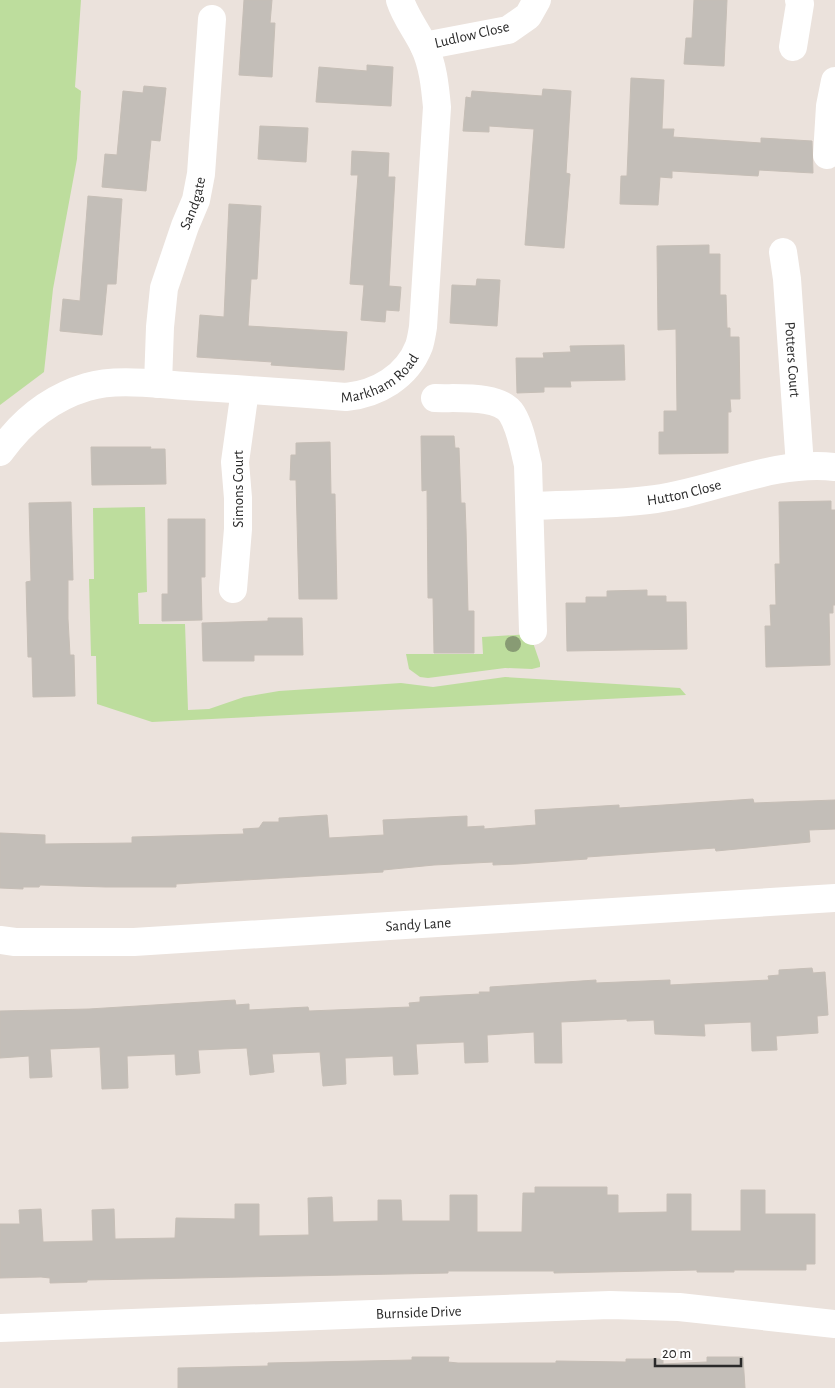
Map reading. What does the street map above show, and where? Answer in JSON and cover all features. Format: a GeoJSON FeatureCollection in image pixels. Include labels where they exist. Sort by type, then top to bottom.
{"type":"FeatureCollection","features":[{"type":"Feature","properties":{"kind":"street","name":"Markham Road"},"geometry":{"type":"LineString","coordinates":[[0,452],[26,420],[58,398],[89,386],[108,383],[158,384],[346,397],[360,396],[376,391],[392,381],[407,367],[419,346],[423,326],[437,124],[434,77],[424,46],[412,27],[400,0]]}},
{"type":"Feature","properties":{"kind":"street","name":"Ludlow Close"},"geometry":{"type":"LineString","coordinates":[[424,46],[508,30],[528,16],[537,0]]}},
{"type":"Feature","properties":{"kind":"street"},"geometry":{"type":"LineString","coordinates":[[793,47],[805,1]]}},
{"type":"Feature","properties":{"kind":"street","name":"Sandgate"},"geometry":{"type":"LineString","coordinates":[[158,384],[160,327],[164,288],[196,200],[201,174],[212,19]]}},
{"type":"Feature","properties":{"kind":"street"},"geometry":{"type":"LineString","coordinates":[[827,155],[830,106],[835,81]]}},
{"type":"Feature","properties":{"kind":"street","name":"Potters Court"},"geometry":{"type":"LineString","coordinates":[[783,252],[787,279],[800,466]]}},
{"type":"Feature","properties":{"kind":"street","name":"Simons Court"},"geometry":{"type":"LineString","coordinates":[[233,589],[238,529],[235,462],[245,390]]}},
{"type":"Feature","properties":{"kind":"street"},"geometry":{"type":"LineString","coordinates":[[435,398],[486,399],[500,403],[512,412],[522,439],[528,465],[532,546],[533,631]]}},
{"type":"Feature","properties":{"kind":"street","name":"Hutton Close"},"geometry":{"type":"LineString","coordinates":[[530,506],[648,500],[770,470],[800,466],[835,467]]}},
{"type":"Feature","properties":{"kind":"street","name":"Sandy Lane"},"geometry":{"type":"LineString","coordinates":[[0,940],[15,942],[134,942],[835,898]]}},
{"type":"Feature","properties":{"kind":"street","name":"Burnside Drive"},"geometry":{"type":"LineString","coordinates":[[0,1328],[610,1305],[679,1307],[835,1324]]}},
{"type":"Feature","properties":{"kind":"green space"},"geometry":{"type":"Polygon","coordinates":[[[0,0],[81,0],[75,87],[81,91],[77,159],[53,289],[44,372],[0,405],[0,0]]]}},
{"type":"Feature","properties":{"kind":"green space"},"geometry":{"type":"Polygon","coordinates":[[[145,507],[147,592],[138,593],[139,624],[185,624],[188,710],[209,709],[244,697],[279,691],[401,683],[433,687],[505,677],[680,688],[686,695],[152,722],[97,704],[96,656],[91,656],[89,579],[94,579],[93,508],[145,507]]]}},
{"type":"Feature","properties":{"kind":"green space"},"geometry":{"type":"Polygon","coordinates":[[[530,634],[540,667],[532,669],[505,668],[428,678],[420,677],[409,669],[406,654],[483,654],[482,637],[530,634]]]}},
{"type":"Feature","properties":{"kind":"building"},"geometry":{"type":"Polygon","coordinates":[[[244,0],[272,0],[270,23],[275,23],[272,77],[239,75],[244,0]]]}},
{"type":"Feature","properties":{"kind":"building"},"geometry":{"type":"Polygon","coordinates":[[[694,0],[727,0],[724,66],[684,64],[686,38],[692,38],[694,0]]]}},
{"type":"Feature","properties":{"kind":"building"},"geometry":{"type":"Polygon","coordinates":[[[367,65],[393,67],[391,106],[316,102],[319,67],[367,71],[367,65]]]}},
{"type":"Feature","properties":{"kind":"building"},"geometry":{"type":"Polygon","coordinates":[[[631,78],[664,80],[662,129],[674,129],[673,137],[761,143],[761,138],[812,141],[813,173],[759,170],[758,176],[672,171],[672,178],[660,177],[658,205],[620,204],[621,176],[627,176],[631,78]]]}},
{"type":"Feature","properties":{"kind":"building"},"geometry":{"type":"Polygon","coordinates":[[[144,86],[166,88],[160,141],[151,140],[146,191],[102,187],[105,154],[117,155],[123,91],[143,93],[144,86]]]}},
{"type":"Feature","properties":{"kind":"building"},"geometry":{"type":"Polygon","coordinates":[[[543,89],[571,91],[566,173],[570,174],[564,248],[525,245],[534,129],[489,126],[489,132],[463,131],[466,97],[471,98],[472,91],[542,96],[543,89]]]}},
{"type":"Feature","properties":{"kind":"building"},"geometry":{"type":"Polygon","coordinates":[[[260,126],[308,128],[306,162],[258,159],[260,126]]]}},
{"type":"Feature","properties":{"kind":"building"},"geometry":{"type":"Polygon","coordinates":[[[352,151],[389,153],[388,177],[395,177],[389,286],[401,287],[399,311],[386,310],[385,322],[361,320],[364,285],[350,284],[358,175],[351,175],[352,151]]]}},
{"type":"Feature","properties":{"kind":"building"},"geometry":{"type":"Polygon","coordinates":[[[88,196],[122,199],[116,284],[107,284],[102,335],[60,331],[63,299],[80,301],[88,196]]]}},
{"type":"Feature","properties":{"kind":"building"},"geometry":{"type":"Polygon","coordinates":[[[229,204],[261,206],[257,279],[251,279],[248,326],[347,332],[344,370],[271,365],[272,362],[197,357],[200,315],[224,317],[229,204]]]}},
{"type":"Feature","properties":{"kind":"building"},"geometry":{"type":"Polygon","coordinates":[[[709,245],[709,254],[720,254],[720,295],[726,295],[727,328],[730,328],[730,337],[739,337],[740,399],[730,399],[731,412],[728,412],[728,453],[659,454],[659,432],[664,432],[664,411],[677,411],[676,329],[658,330],[657,246],[709,245]]]}},
{"type":"Feature","properties":{"kind":"building"},"geometry":{"type":"Polygon","coordinates":[[[477,279],[500,280],[497,326],[450,323],[452,285],[476,286],[477,279]]]}},
{"type":"Feature","properties":{"kind":"building"},"geometry":{"type":"Polygon","coordinates":[[[624,345],[625,380],[570,381],[571,387],[544,387],[544,392],[517,393],[516,358],[544,358],[543,353],[571,352],[570,346],[624,345]]]}},
{"type":"Feature","properties":{"kind":"building"},"geometry":{"type":"Polygon","coordinates":[[[421,436],[454,436],[455,448],[459,448],[461,503],[465,503],[468,611],[474,611],[474,653],[434,653],[433,598],[428,598],[427,490],[422,491],[421,436]]]}},
{"type":"Feature","properties":{"kind":"building"},"geometry":{"type":"Polygon","coordinates":[[[330,442],[331,494],[335,494],[337,599],[299,599],[296,480],[290,480],[291,455],[296,455],[296,443],[330,442]]]}},
{"type":"Feature","properties":{"kind":"building"},"geometry":{"type":"Polygon","coordinates":[[[91,447],[151,447],[150,449],[165,449],[166,484],[92,485],[91,447]]]}},
{"type":"Feature","properties":{"kind":"building"},"geometry":{"type":"Polygon","coordinates":[[[831,501],[831,510],[835,510],[835,605],[833,605],[833,613],[829,613],[830,665],[766,667],[765,626],[771,626],[770,605],[776,605],[775,564],[780,564],[779,502],[831,501]]]}},
{"type":"Feature","properties":{"kind":"building"},"geometry":{"type":"Polygon","coordinates":[[[71,502],[73,580],[68,580],[68,619],[70,655],[74,655],[75,696],[33,697],[32,657],[28,657],[26,582],[31,581],[29,503],[71,502]]]}},
{"type":"Feature","properties":{"kind":"building"},"geometry":{"type":"Polygon","coordinates":[[[168,519],[205,519],[205,577],[201,577],[202,620],[162,621],[162,594],[168,594],[168,519]]]}},
{"type":"Feature","properties":{"kind":"building"},"geometry":{"type":"Polygon","coordinates":[[[647,590],[647,596],[666,596],[666,602],[686,602],[687,649],[567,651],[566,603],[586,603],[586,597],[607,597],[607,591],[647,590]]]}},
{"type":"Feature","properties":{"kind":"building"},"geometry":{"type":"Polygon","coordinates":[[[268,618],[302,618],[303,655],[254,655],[254,661],[203,661],[202,623],[268,621],[268,618]]]}},
{"type":"Feature","properties":{"kind":"building"},"geometry":{"type":"Polygon","coordinates":[[[753,799],[754,803],[835,800],[835,829],[809,830],[810,842],[716,851],[715,848],[517,864],[493,865],[493,862],[434,865],[383,870],[383,872],[176,884],[176,887],[40,885],[39,887],[23,887],[23,889],[0,888],[0,833],[45,835],[45,844],[132,843],[132,837],[244,834],[243,829],[259,828],[263,822],[279,822],[279,818],[327,815],[329,838],[384,835],[383,820],[467,816],[467,827],[484,826],[484,829],[536,825],[535,810],[619,805],[619,808],[753,799]]]}},
{"type":"Feature","properties":{"kind":"building"},"geometry":{"type":"Polygon","coordinates":[[[812,968],[813,973],[825,972],[828,1015],[817,1016],[818,1033],[776,1036],[777,1050],[752,1051],[751,1022],[704,1024],[705,1036],[655,1034],[654,1020],[627,1021],[627,1019],[561,1022],[562,1063],[535,1063],[534,1032],[487,1035],[488,1062],[465,1063],[464,1042],[416,1044],[418,1074],[394,1075],[393,1056],[345,1058],[346,1084],[323,1086],[320,1052],[272,1054],[274,1072],[250,1075],[247,1048],[198,1050],[200,1073],[176,1075],[175,1054],[127,1056],[128,1088],[102,1089],[100,1047],[50,1049],[52,1077],[30,1078],[29,1056],[0,1058],[0,1011],[89,1009],[235,1000],[236,1005],[249,1004],[249,1010],[308,1007],[309,1011],[410,1007],[409,1003],[420,1002],[420,997],[480,994],[479,992],[490,992],[490,987],[596,980],[596,983],[670,980],[670,985],[769,980],[768,976],[779,975],[779,970],[812,968]]]}},
{"type":"Feature","properties":{"kind":"building"},"geometry":{"type":"Polygon","coordinates":[[[535,1187],[607,1187],[607,1195],[618,1195],[618,1213],[667,1212],[667,1194],[691,1194],[691,1231],[741,1231],[741,1190],[765,1190],[765,1214],[815,1214],[815,1264],[806,1264],[806,1270],[734,1270],[734,1272],[697,1272],[697,1270],[554,1273],[554,1271],[448,1271],[448,1273],[87,1280],[87,1282],[50,1283],[50,1278],[41,1277],[0,1278],[0,1224],[20,1224],[19,1210],[41,1209],[43,1242],[93,1241],[92,1210],[114,1209],[115,1239],[175,1238],[176,1218],[235,1219],[235,1204],[259,1204],[259,1236],[309,1235],[308,1198],[332,1197],[333,1222],[378,1221],[378,1200],[401,1200],[402,1221],[450,1221],[450,1195],[477,1195],[477,1232],[522,1232],[523,1193],[535,1193],[535,1187]]]}},
{"type":"Feature","properties":{"kind":"building"},"geometry":{"type":"Polygon","coordinates":[[[412,1357],[449,1357],[448,1362],[458,1363],[626,1362],[626,1359],[663,1359],[663,1364],[707,1362],[707,1357],[743,1357],[745,1388],[178,1388],[178,1368],[268,1366],[268,1363],[412,1360],[412,1357]]]}}]}
